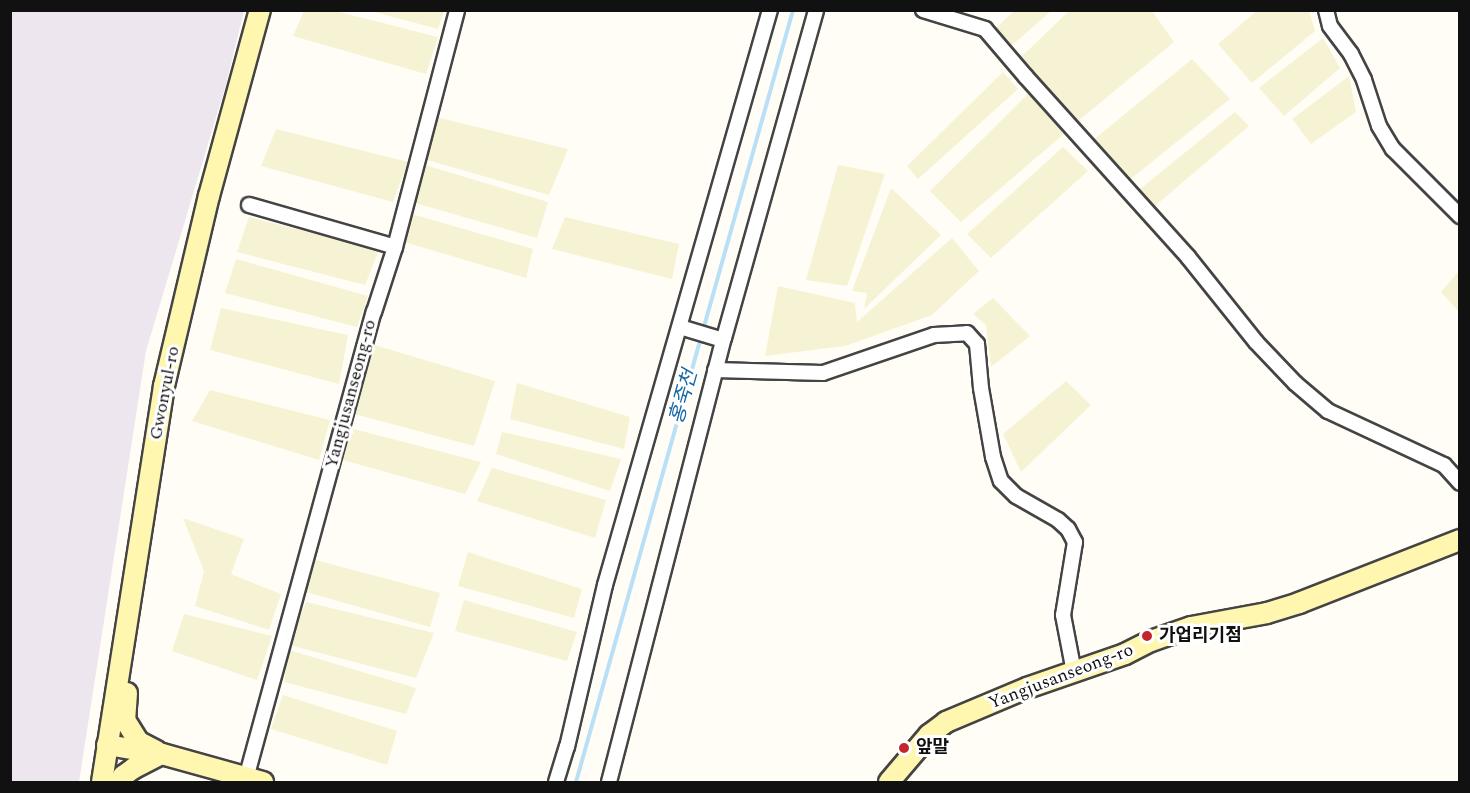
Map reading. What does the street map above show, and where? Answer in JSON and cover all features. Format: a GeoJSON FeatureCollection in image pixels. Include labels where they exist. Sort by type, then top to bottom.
{"type":"FeatureCollection","features":[{"type":"Feature","properties":{"kind":"main road","name":"Gwonyul-ro"},"geometry":{"type":"LineString","coordinates":[[102,783],[164,386],[193,272],[208,196],[260,10]]}},
{"type":"Feature","properties":{"kind":"main road","name":"Yangjusanseong-ro"},"geometry":{"type":"LineString","coordinates":[[889,783],[929,735],[946,722],[1191,627],[1267,613],[1299,603],[1460,540]]}},
{"type":"Feature","properties":{"kind":"main road"},"geometry":{"type":"LineString","coordinates":[[124,651],[128,673],[125,720],[139,742],[162,754]]}},
{"type":"Feature","properties":{"kind":"main road","name":"Yangjusanseong-ro"},"geometry":{"type":"LineString","coordinates":[[107,746],[162,754],[252,781]]}},
{"type":"Feature","properties":{"kind":"main road"},"geometry":{"type":"LineString","coordinates":[[120,783],[123,776],[134,768],[162,754]]}},
{"type":"Feature","properties":{"kind":"street","name":"Yangjusanseong-ro"},"geometry":{"type":"LineString","coordinates":[[252,781],[374,312],[395,247],[457,10]]}},
{"type":"Feature","properties":{"kind":"street"},"geometry":{"type":"LineString","coordinates":[[555,783],[567,747],[605,585],[770,10]]}},
{"type":"Feature","properties":{"kind":"street"},"geometry":{"type":"LineString","coordinates":[[609,783],[723,340],[816,10]]}},
{"type":"Feature","properties":{"kind":"street"},"geometry":{"type":"LineString","coordinates":[[923,10],[985,28],[1026,77],[1188,257],[1256,342],[1295,383],[1328,411],[1444,465],[1460,483]]}},
{"type":"Feature","properties":{"kind":"street"},"geometry":{"type":"LineString","coordinates":[[1326,10],[1330,26],[1351,54],[1364,80],[1379,126],[1393,149],[1460,216]]}},
{"type":"Feature","properties":{"kind":"street"},"geometry":{"type":"LineString","coordinates":[[249,205],[395,247]]}},
{"type":"Feature","properties":{"kind":"street"},"geometry":{"type":"LineString","coordinates":[[680,327],[723,340]]}},
{"type":"Feature","properties":{"kind":"street"},"geometry":{"type":"LineString","coordinates":[[716,370],[823,373],[934,336],[967,333],[977,344],[981,388],[989,434],[1001,481],[1016,496],[1058,520],[1068,529],[1075,542],[1063,615],[1074,672]]}},
{"type":"Feature","properties":{"kind":"shaded area"},"geometry":{"type":"Polygon","coordinates":[[[444,10],[438,29],[371,11],[444,10]]]}},
{"type":"Feature","properties":{"kind":"shaded area"},"geometry":{"type":"Polygon","coordinates":[[[1015,10],[1051,11],[1011,46],[995,29],[1015,10]]]}},
{"type":"Feature","properties":{"kind":"shaded area"},"geometry":{"type":"Polygon","coordinates":[[[1258,10],[1309,11],[1315,31],[1252,83],[1218,44],[1258,10]]]}},
{"type":"Feature","properties":{"kind":"shaded area"},"geometry":{"type":"Polygon","coordinates":[[[10,11],[244,11],[226,84],[146,351],[79,782],[11,782],[10,11]]]}},
{"type":"Feature","properties":{"kind":"shaded area"},"geometry":{"type":"Polygon","coordinates":[[[304,11],[335,11],[438,37],[426,74],[293,36],[304,11]]]}},
{"type":"Feature","properties":{"kind":"shaded area"},"geometry":{"type":"Polygon","coordinates":[[[1069,11],[1152,11],[1174,42],[1072,126],[1019,59],[1069,11]]]}},
{"type":"Feature","properties":{"kind":"shaded area"},"geometry":{"type":"Polygon","coordinates":[[[1323,38],[1340,68],[1284,116],[1259,88],[1323,38]]]}},
{"type":"Feature","properties":{"kind":"shaded area"},"geometry":{"type":"Polygon","coordinates":[[[1192,59],[1230,99],[1127,182],[1092,141],[1192,59]]]}},
{"type":"Feature","properties":{"kind":"shaded area"},"geometry":{"type":"Polygon","coordinates":[[[1003,72],[1018,89],[918,179],[907,166],[1003,72]]]}},
{"type":"Feature","properties":{"kind":"shaded area"},"geometry":{"type":"Polygon","coordinates":[[[1349,76],[1356,112],[1311,144],[1292,119],[1349,76]]]}},
{"type":"Feature","properties":{"kind":"shaded area"},"geometry":{"type":"Polygon","coordinates":[[[1029,93],[1065,133],[961,222],[930,191],[1029,93]]]}},
{"type":"Feature","properties":{"kind":"shaded area"},"geometry":{"type":"Polygon","coordinates":[[[1235,112],[1249,126],[1149,211],[1134,194],[1235,112]]]}},
{"type":"Feature","properties":{"kind":"shaded area"},"geometry":{"type":"Polygon","coordinates":[[[432,116],[568,149],[549,195],[420,158],[432,116]]]}},
{"type":"Feature","properties":{"kind":"shaded area"},"geometry":{"type":"Polygon","coordinates":[[[276,129],[408,162],[393,202],[261,166],[276,129]]]}},
{"type":"Feature","properties":{"kind":"shaded area"},"geometry":{"type":"Polygon","coordinates":[[[1063,147],[1088,171],[991,258],[967,234],[1063,147]]]}},
{"type":"Feature","properties":{"kind":"shaded area"},"geometry":{"type":"Polygon","coordinates":[[[425,165],[548,202],[537,238],[408,201],[425,165]]]}},
{"type":"Feature","properties":{"kind":"shaded area"},"geometry":{"type":"Polygon","coordinates":[[[838,165],[885,174],[847,286],[806,280],[838,165]]]}},
{"type":"Feature","properties":{"kind":"shaded area"},"geometry":{"type":"Polygon","coordinates":[[[891,188],[941,235],[864,309],[867,293],[852,291],[891,188]]]}},
{"type":"Feature","properties":{"kind":"shaded area"},"geometry":{"type":"Polygon","coordinates":[[[405,212],[533,249],[526,278],[394,239],[405,212]]]}},
{"type":"Feature","properties":{"kind":"shaded area"},"geometry":{"type":"Polygon","coordinates":[[[249,217],[379,250],[365,285],[237,252],[249,217]]]}},
{"type":"Feature","properties":{"kind":"shaded area"},"geometry":{"type":"Polygon","coordinates":[[[565,217],[679,244],[672,279],[552,249],[565,217]]]}},
{"type":"Feature","properties":{"kind":"shaded area"},"geometry":{"type":"Polygon","coordinates":[[[952,238],[979,271],[932,315],[845,346],[765,356],[778,286],[855,303],[857,322],[952,238]]]}},
{"type":"Feature","properties":{"kind":"shaded area"},"geometry":{"type":"Polygon","coordinates":[[[236,259],[368,296],[357,327],[225,293],[236,259]]]}},
{"type":"Feature","properties":{"kind":"shaded area"},"geometry":{"type":"Polygon","coordinates":[[[1459,271],[1459,312],[1441,292],[1459,271]]]}},
{"type":"Feature","properties":{"kind":"shaded area"},"geometry":{"type":"Polygon","coordinates":[[[993,298],[1030,336],[991,367],[986,325],[973,314],[993,298]]]}},
{"type":"Feature","properties":{"kind":"shaded area"},"geometry":{"type":"Polygon","coordinates":[[[221,308],[348,335],[339,384],[210,350],[221,308]]]}},
{"type":"Feature","properties":{"kind":"shaded area"},"geometry":{"type":"Polygon","coordinates":[[[368,343],[495,381],[474,446],[347,412],[368,343]]]}},
{"type":"Feature","properties":{"kind":"shaded area"},"geometry":{"type":"Polygon","coordinates":[[[1066,381],[1091,405],[1021,472],[1003,434],[1066,381]]]}},
{"type":"Feature","properties":{"kind":"shaded area"},"geometry":{"type":"Polygon","coordinates":[[[517,383],[630,417],[624,449],[510,419],[517,383]]]}},
{"type":"Feature","properties":{"kind":"shaded area"},"geometry":{"type":"Polygon","coordinates":[[[210,390],[330,420],[319,460],[192,421],[210,390]]]}},
{"type":"Feature","properties":{"kind":"shaded area"},"geometry":{"type":"Polygon","coordinates":[[[350,428],[481,462],[465,494],[339,459],[350,428]]]}},
{"type":"Feature","properties":{"kind":"shaded area"},"geometry":{"type":"Polygon","coordinates":[[[502,432],[621,459],[610,491],[496,454],[502,432]]]}},
{"type":"Feature","properties":{"kind":"shaded area"},"geometry":{"type":"Polygon","coordinates":[[[492,468],[606,500],[595,538],[477,501],[492,468]]]}},
{"type":"Feature","properties":{"kind":"shaded area"},"geometry":{"type":"Polygon","coordinates":[[[183,518],[244,539],[231,574],[281,594],[269,630],[195,606],[204,571],[183,518]]]}},
{"type":"Feature","properties":{"kind":"shaded area"},"geometry":{"type":"Polygon","coordinates":[[[468,552],[582,589],[574,618],[458,586],[468,552]]]}},
{"type":"Feature","properties":{"kind":"shaded area"},"geometry":{"type":"Polygon","coordinates":[[[308,558],[440,593],[430,627],[299,590],[308,558]]]}},
{"type":"Feature","properties":{"kind":"shaded area"},"geometry":{"type":"Polygon","coordinates":[[[464,600],[577,632],[567,661],[455,631],[464,600]]]}},
{"type":"Feature","properties":{"kind":"shaded area"},"geometry":{"type":"Polygon","coordinates":[[[306,602],[434,633],[416,678],[289,645],[306,602]]]}},
{"type":"Feature","properties":{"kind":"shaded area"},"geometry":{"type":"Polygon","coordinates":[[[184,614],[272,636],[257,680],[172,651],[184,614]]]}},
{"type":"Feature","properties":{"kind":"shaded area"},"geometry":{"type":"Polygon","coordinates":[[[289,650],[416,688],[406,714],[284,682],[289,650]]]}},
{"type":"Feature","properties":{"kind":"shaded area"},"geometry":{"type":"Polygon","coordinates":[[[283,695],[397,731],[387,765],[271,729],[283,695]]]}},
{"type":"Feature","properties":{"kind":"waterway","name":"홍죽천"},"geometry":{"type":"LineString","coordinates":[[576,782],[793,10]]}},
{"type":"Feature","properties":{"kind":"place","name":"가업리기점"},"geometry":{"type":"Point","coordinates":[1147,636]}},
{"type":"Feature","properties":{"kind":"place","name":"앞말"},"geometry":{"type":"Point","coordinates":[904,748]}}]}
